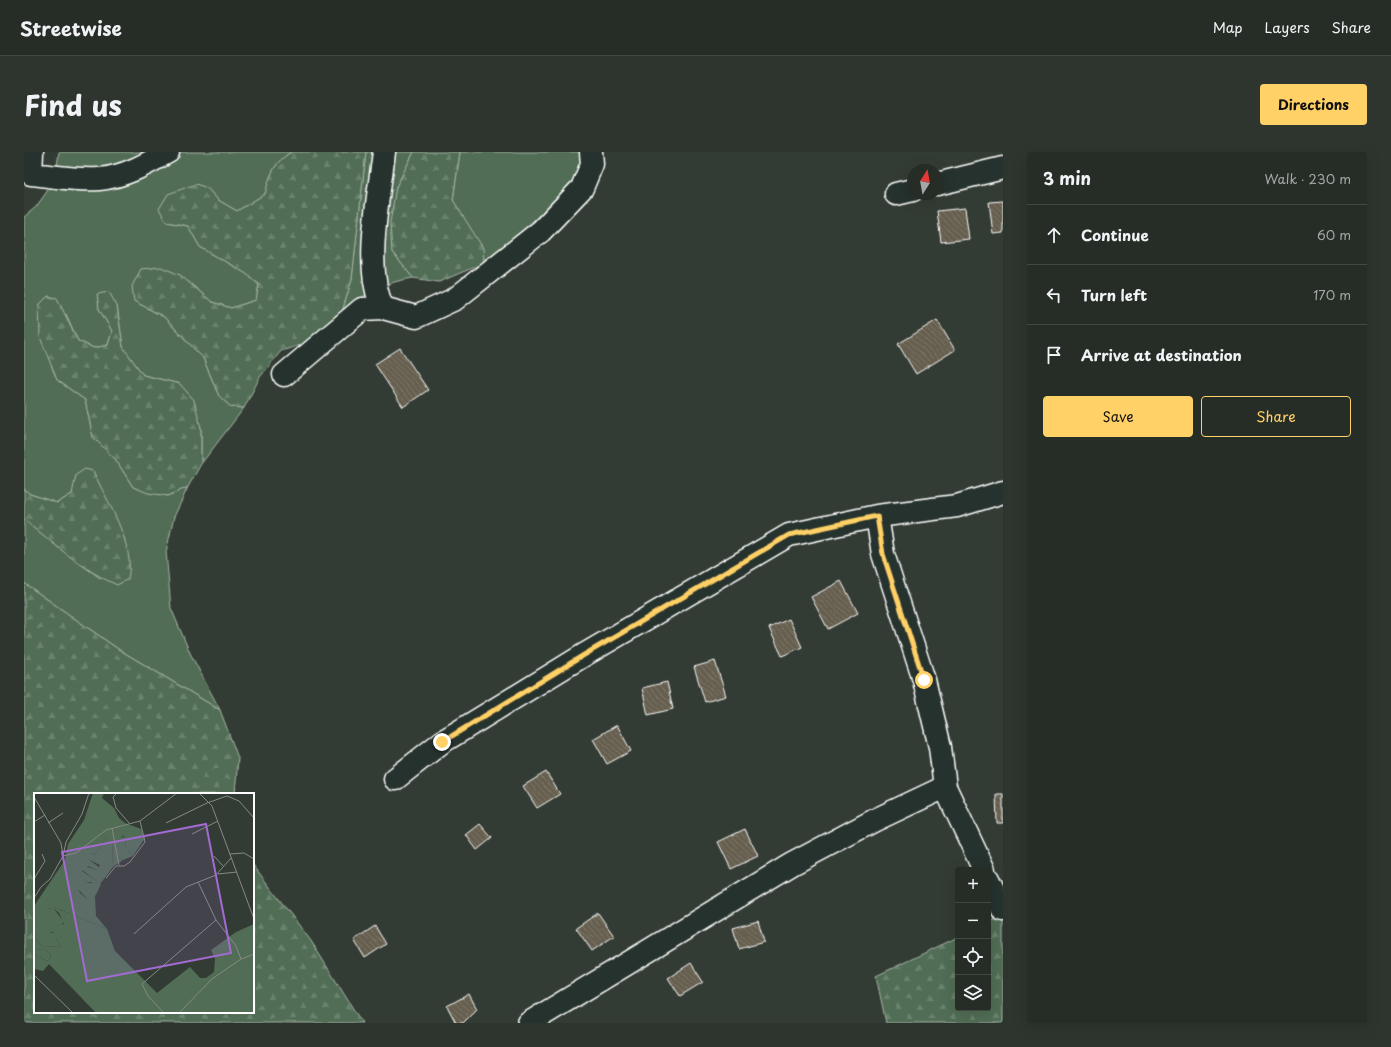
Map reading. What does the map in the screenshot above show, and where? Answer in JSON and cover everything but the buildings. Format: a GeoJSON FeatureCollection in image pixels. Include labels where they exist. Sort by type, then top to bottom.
{"type":"FeatureCollection","features":[{"type":"Feature","properties":{"kind":"street"},"geometry":{"type":"LineString","coordinates":[[28,178],[32,152]]}},
{"type":"Feature","properties":{"kind":"street"},"geometry":{"type":"LineString","coordinates":[[28,178],[41,152]]}},
{"type":"Feature","properties":{"kind":"street"},"geometry":{"type":"LineString","coordinates":[[28,178],[98,180],[117,176],[152,162],[168,152]]}},
{"type":"Feature","properties":{"kind":"street"},"geometry":{"type":"LineString","coordinates":[[383,308],[378,298],[372,261],[384,152]]}},
{"type":"Feature","properties":{"kind":"street"},"geometry":{"type":"LineString","coordinates":[[284,375],[362,309],[383,308],[416,317],[455,299],[541,231],[582,188],[592,164],[591,152]]}},
{"type":"Feature","properties":{"kind":"street"},"geometry":{"type":"LineString","coordinates":[[943,183],[1003,168]]}},
{"type":"Feature","properties":{"kind":"street"},"geometry":{"type":"LineString","coordinates":[[395,779],[442,742],[584,655],[789,535],[877,516],[957,506],[1003,492]]}},
{"type":"Feature","properties":{"kind":"street"},"geometry":{"type":"LineString","coordinates":[[877,516],[883,554],[924,680],[940,747],[945,786],[983,867]]}},
{"type":"Feature","properties":{"kind":"street"},"geometry":{"type":"LineString","coordinates":[[530,1023],[792,864],[875,820],[945,786]]}},
{"type":"Feature","properties":{"kind":"street"},"geometry":{"type":"LineString","coordinates":[[991,885],[1003,910]]}},
{"type":"Feature","properties":{"kind":"green space"},"geometry":{"type":"Polygon","coordinates":[[[59,152],[292,152],[277,164],[271,175],[265,194],[237,211],[218,200],[207,188],[167,222],[188,226],[200,247],[245,273],[259,285],[256,300],[231,308],[212,302],[180,275],[134,301],[164,317],[203,358],[219,396],[231,407],[244,408],[201,464],[201,428],[180,384],[143,375],[123,347],[117,306],[98,294],[99,309],[112,331],[108,345],[94,348],[78,341],[66,314],[57,380],[85,400],[93,437],[116,460],[133,487],[168,496],[188,487],[174,517],[166,552],[171,608],[190,653],[220,710],[118,649],[24,583],[24,519],[59,548],[100,578],[125,540],[93,471],[72,494],[57,503],[30,494],[24,489],[24,217],[36,207],[55,180],[59,152]]]}},
{"type":"Feature","properties":{"kind":"green space"},"geometry":{"type":"Polygon","coordinates":[[[292,152],[366,152],[352,279],[341,315],[307,343],[281,351],[260,377],[244,408],[231,407],[219,396],[203,358],[164,317],[134,301],[132,286],[141,269],[161,267],[180,275],[212,302],[231,308],[256,300],[259,284],[245,273],[200,247],[188,226],[167,222],[159,209],[168,194],[196,184],[207,188],[218,200],[237,211],[265,194],[271,175],[277,164],[292,152]]]}},
{"type":"Feature","properties":{"kind":"green space"},"geometry":{"type":"Polygon","coordinates":[[[366,152],[414,152],[396,187],[392,252],[413,278],[391,283],[374,290],[358,300],[341,315],[352,279],[366,152]]]}},
{"type":"Feature","properties":{"kind":"green space"},"geometry":{"type":"Polygon","coordinates":[[[414,152],[460,152],[453,200],[483,248],[484,263],[439,282],[413,278],[392,252],[390,223],[396,187],[414,152]]]}},
{"type":"Feature","properties":{"kind":"green space"},"geometry":{"type":"Polygon","coordinates":[[[460,152],[582,152],[583,164],[562,196],[484,263],[453,200],[460,152]]]}},
{"type":"Feature","properties":{"kind":"green space"},"geometry":{"type":"Polygon","coordinates":[[[109,292],[117,306],[123,347],[143,375],[180,384],[194,400],[201,428],[201,464],[188,487],[168,496],[148,493],[133,487],[116,460],[93,437],[85,400],[57,380],[40,337],[39,305],[48,296],[57,298],[78,341],[94,348],[108,345],[112,331],[99,309],[97,294],[109,292]]]}},
{"type":"Feature","properties":{"kind":"green space"},"geometry":{"type":"Polygon","coordinates":[[[85,469],[93,471],[119,524],[128,552],[128,579],[117,585],[80,564],[24,519],[24,489],[30,494],[57,503],[72,494],[76,475],[85,469]]]}},
{"type":"Feature","properties":{"kind":"green space"},"geometry":{"type":"Polygon","coordinates":[[[24,583],[118,649],[220,710],[238,758],[235,793],[34,793],[34,1013],[254,1013],[254,866],[311,941],[362,1023],[24,1023],[24,583]]]}},
{"type":"Feature","properties":{"kind":"green space"},"geometry":{"type":"Polygon","coordinates":[[[1003,916],[1003,1023],[886,1023],[876,976],[955,938],[955,1011],[991,1011],[991,922],[1003,916]]]}},
{"type":"Feature","properties":{"kind":"route"},"geometry":{"type":"LineString","coordinates":[[442,742],[584,655],[789,535],[877,516],[883,554],[924,680]]}}]}
